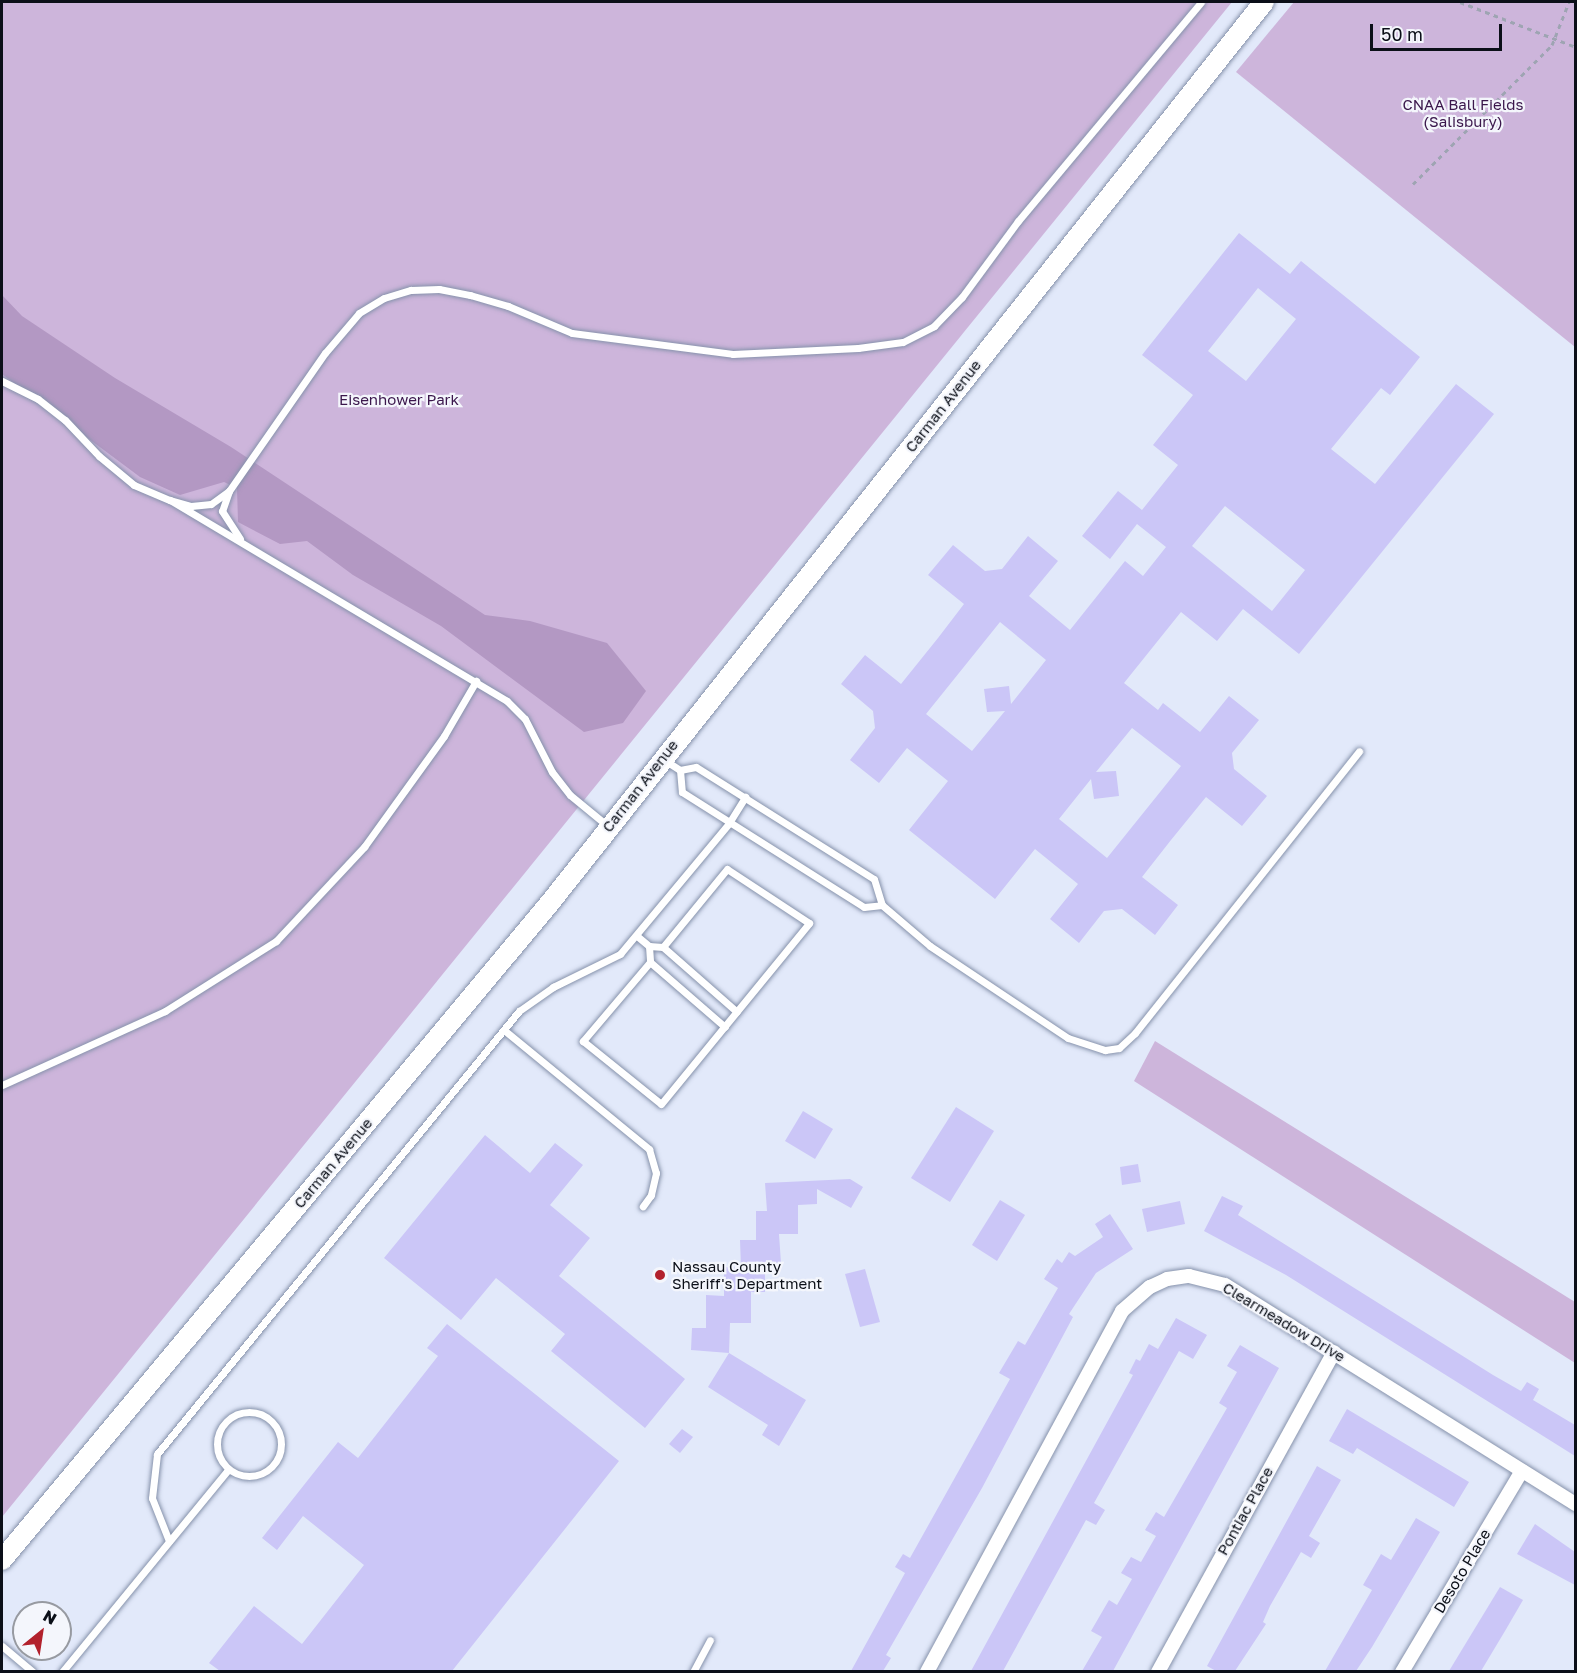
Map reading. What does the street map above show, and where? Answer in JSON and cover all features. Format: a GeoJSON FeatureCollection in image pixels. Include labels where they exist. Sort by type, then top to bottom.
{"type":"FeatureCollection","features":[{"type":"Feature","properties":{"kind":"main road","name":"Carman Avenue"},"geometry":{"type":"LineString","coordinates":[[2,1560],[541,913],[661,758],[1264,2]]}},
{"type":"Feature","properties":{"kind":"street","name":"Clearmeadow Drive"},"geometry":{"type":"LineString","coordinates":[[927,1671],[1097,1354],[1131,1301],[1167,1279],[1207,1278],[1267,1309],[1575,1504]]}},
{"type":"Feature","properties":{"kind":"street","name":"Pontiac Place"},"geometry":{"type":"LineString","coordinates":[[1158,1671],[1334,1352]]}},
{"type":"Feature","properties":{"kind":"street","name":"Desoto Place"},"geometry":{"type":"LineString","coordinates":[[1402,1671],[1522,1471]]}},
{"type":"Feature","properties":{"kind":"lane"},"geometry":{"type":"LineString","coordinates":[[244,544],[222,511],[229,491],[325,353],[358,313],[384,298],[411,290],[440,289],[508,306],[572,333],[721,353],[858,348],[903,342],[934,326],[962,297],[1018,221],[1201,2]]}},
{"type":"Feature","properties":{"kind":"lane"},"geometry":{"type":"LineString","coordinates":[[2,381],[38,399],[65,420],[99,456],[134,484],[170,500],[507,701],[525,719],[552,772],[570,795],[609,827]]}},
{"type":"Feature","properties":{"kind":"lane"},"geometry":{"type":"LineString","coordinates":[[170,500],[191,506],[211,504],[229,491]]}},
{"type":"Feature","properties":{"kind":"lane"},"geometry":{"type":"LineString","coordinates":[[2,1085],[165,1011],[276,941],[364,847],[444,736],[476,681]]}},
{"type":"Feature","properties":{"kind":"lane"},"geometry":{"type":"LineString","coordinates":[[661,758],[680,770],[696,767],[874,879],[882,905],[930,946],[1068,1038],[1106,1050],[1119,1048],[1135,1033],[1359,751]]}},
{"type":"Feature","properties":{"kind":"lane"},"geometry":{"type":"LineString","coordinates":[[680,770],[682,792],[864,907],[882,905]]}},
{"type":"Feature","properties":{"kind":"lane"},"geometry":{"type":"LineString","coordinates":[[169,1541],[152,1498],[157,1454],[519,1011],[553,987],[620,954],[729,823],[745,797]]}},
{"type":"Feature","properties":{"kind":"lane"},"geometry":{"type":"LineString","coordinates":[[649,946],[650,962],[583,1041],[661,1104],[809,923],[727,869],[663,947]]}},
{"type":"Feature","properties":{"kind":"lane"},"geometry":{"type":"LineString","coordinates":[[637,936],[649,946],[663,947],[737,1012]]}},
{"type":"Feature","properties":{"kind":"lane"},"geometry":{"type":"LineString","coordinates":[[650,962],[725,1027]]}},
{"type":"Feature","properties":{"kind":"lane"},"geometry":{"type":"LineString","coordinates":[[504,1030],[650,1149],[656,1173],[651,1195],[643,1206]]}},
{"type":"Feature","properties":{"kind":"lane"},"geometry":{"type":"LineString","coordinates":[[241,1411],[258,1413],[271,1421],[279,1436],[278,1461],[259,1475],[227,1471],[219,1455],[217,1438],[231,1416],[241,1411]]}},
{"type":"Feature","properties":{"kind":"lane"},"geometry":{"type":"LineString","coordinates":[[62,1671],[227,1471]]}},
{"type":"Feature","properties":{"kind":"lane"},"geometry":{"type":"LineString","coordinates":[[693,1671],[710,1640]]}},
{"type":"Feature","properties":{"kind":"lane"},"geometry":{"type":"LineString","coordinates":[[2,1646],[33,1671]]}},
{"type":"Feature","properties":{"kind":"path"},"geometry":{"type":"LineString","coordinates":[[1460,2],[1575,47]]}},
{"type":"Feature","properties":{"kind":"path"},"geometry":{"type":"LineString","coordinates":[[1413,184],[1554,39],[1569,2]]}},
{"type":"Feature","properties":{"kind":"green space","name":"Eisenhower Park"},"geometry":{"type":"Polygon","coordinates":[[[2,2],[1232,2],[2,1517],[2,2]]]}},
{"type":"Feature","properties":{"kind":"green space","name":"CNAA Ball Fields (Salisbury)"},"geometry":{"type":"Polygon","coordinates":[[[1294,2],[1575,2],[1575,347],[1236,72],[1294,2]]]}},
{"type":"Feature","properties":{"kind":"green space"},"geometry":{"type":"Polygon","coordinates":[[[1155,1041],[1575,1302],[1575,1363],[1134,1081],[1155,1041]]]}},
{"type":"Feature","properties":{"kind":"shaded area"},"geometry":{"type":"Polygon","coordinates":[[[2,295],[22,316],[115,378],[231,447],[485,615],[530,621],[607,643],[646,691],[623,723],[584,732],[441,626],[353,575],[307,541],[280,544],[238,522],[237,488],[224,482],[180,495],[140,477],[2,374],[2,295]]]}},
{"type":"Feature","properties":{"kind":"building"},"geometry":{"type":"Polygon","coordinates":[[[1239,233],[1290,274],[1301,261],[1420,357],[1390,395],[1381,388],[1331,449],[1375,484],[1456,384],[1494,414],[1299,654],[1243,609],[1217,641],[1181,612],[1124,683],[1158,710],[1163,703],[1200,732],[1229,696],[1259,720],[1232,753],[1234,769],[1267,796],[1242,826],[1206,797],[1171,840],[1142,877],[1178,905],[1155,935],[1122,909],[1104,911],[1079,943],[1050,919],[1078,884],[1035,849],[995,899],[909,830],[948,781],[907,748],[879,783],[850,760],[875,728],[873,711],[841,684],[865,655],[901,684],[964,604],[928,575],[953,545],[985,571],[1002,569],[1028,536],[1058,561],[1029,596],[1070,630],[1125,561],[1143,576],[1166,547],[1137,524],[1110,559],[1082,536],[1118,491],[1142,510],[1178,465],[1153,445],[1193,395],[1142,355],[1239,233]],[[1258,288],[1208,351],[1246,381],[1296,319],[1258,288]],[[1225,506],[1192,546],[1272,611],[1305,570],[1225,506]],[[1000,622],[926,714],[972,751],[1005,711],[987,712],[984,689],[1009,686],[1011,704],[1046,660],[1000,622]],[[1132,728],[1096,772],[1116,771],[1119,796],[1094,799],[1091,779],[1059,819],[1107,858],[1181,766],[1132,728]]]}},
{"type":"Feature","properties":{"kind":"building"},"geometry":{"type":"Polygon","coordinates":[[[956,1107],[994,1131],[950,1202],[911,1178],[956,1107]]]}},
{"type":"Feature","properties":{"kind":"building"},"geometry":{"type":"Polygon","coordinates":[[[803,1111],[833,1129],[815,1159],[785,1141],[803,1111]]]}},
{"type":"Feature","properties":{"kind":"building"},"geometry":{"type":"Polygon","coordinates":[[[485,1135],[530,1173],[555,1143],[583,1165],[550,1205],[590,1238],[559,1276],[685,1379],[645,1428],[551,1351],[565,1334],[496,1278],[461,1320],[384,1258],[485,1135]]]}},
{"type":"Feature","properties":{"kind":"building"},"geometry":{"type":"Polygon","coordinates":[[[1138,1164],[1141,1182],[1122,1185],[1120,1167],[1138,1164]]]}},
{"type":"Feature","properties":{"kind":"building"},"geometry":{"type":"Polygon","coordinates":[[[850,1179],[863,1187],[851,1208],[817,1189],[817,1204],[798,1205],[798,1234],[779,1234],[781,1263],[765,1263],[765,1292],[751,1292],[751,1323],[730,1323],[729,1353],[691,1350],[692,1328],[706,1328],[706,1295],[724,1296],[724,1267],[741,1268],[740,1240],[756,1240],[756,1211],[767,1211],[765,1183],[850,1179]]]}},
{"type":"Feature","properties":{"kind":"building"},"geometry":{"type":"Polygon","coordinates":[[[1222,1196],[1243,1206],[1238,1215],[1493,1375],[1521,1391],[1527,1382],[1539,1389],[1533,1400],[1575,1425],[1575,1456],[1286,1275],[1204,1231],[1222,1196]]]}},
{"type":"Feature","properties":{"kind":"building"},"geometry":{"type":"Polygon","coordinates":[[[1000,1200],[1025,1215],[997,1261],[972,1245],[1000,1200]]]}},
{"type":"Feature","properties":{"kind":"building"},"geometry":{"type":"Polygon","coordinates":[[[1180,1201],[1185,1224],[1147,1232],[1142,1209],[1180,1201]]]}},
{"type":"Feature","properties":{"kind":"building"},"geometry":{"type":"Polygon","coordinates":[[[1110,1214],[1133,1249],[1096,1273],[1069,1314],[1073,1317],[982,1488],[886,1655],[891,1658],[883,1671],[851,1671],[905,1573],[895,1567],[903,1554],[910,1558],[1010,1379],[999,1373],[1018,1341],[1025,1345],[1058,1288],[1044,1279],[1057,1259],[1062,1263],[1069,1252],[1075,1256],[1103,1237],[1095,1224],[1110,1214]]]}},
{"type":"Feature","properties":{"kind":"building"},"geometry":{"type":"Polygon","coordinates":[[[865,1269],[880,1322],[860,1327],[845,1274],[865,1269]]]}},
{"type":"Feature","properties":{"kind":"building"},"geometry":{"type":"Polygon","coordinates":[[[1176,1318],[1207,1335],[1193,1359],[1179,1351],[1094,1503],[1105,1510],[1096,1525],[1086,1520],[1003,1671],[971,1671],[1133,1375],[1129,1373],[1136,1359],[1140,1361],[1149,1344],[1158,1349],[1176,1318]]]}},
{"type":"Feature","properties":{"kind":"building"},"geometry":{"type":"Polygon","coordinates":[[[447,1324],[619,1461],[452,1671],[220,1671],[209,1663],[254,1606],[302,1644],[364,1565],[303,1516],[277,1550],[262,1538],[338,1442],[358,1458],[438,1356],[427,1348],[447,1324]]]}},
{"type":"Feature","properties":{"kind":"building"},"geometry":{"type":"Polygon","coordinates":[[[1240,1345],[1279,1368],[1113,1671],[1082,1671],[1102,1637],[1091,1631],[1109,1600],[1117,1605],[1132,1579],[1121,1573],[1131,1557],[1141,1562],[1156,1536],[1145,1530],[1156,1512],[1164,1517],[1227,1408],[1219,1403],[1237,1372],[1227,1366],[1240,1345]]]}},
{"type":"Feature","properties":{"kind":"building"},"geometry":{"type":"Polygon","coordinates":[[[729,1353],[806,1400],[779,1446],[762,1435],[768,1425],[708,1387],[729,1353]]]}},
{"type":"Feature","properties":{"kind":"building"},"geometry":{"type":"Polygon","coordinates":[[[1347,1409],[1469,1482],[1454,1507],[1357,1448],[1353,1454],[1329,1441],[1347,1409]]]}},
{"type":"Feature","properties":{"kind":"building"},"geometry":{"type":"Polygon","coordinates":[[[682,1429],[693,1437],[680,1453],[669,1444],[682,1429]]]}},
{"type":"Feature","properties":{"kind":"building"},"geometry":{"type":"Polygon","coordinates":[[[1317,1466],[1341,1480],[1309,1536],[1320,1543],[1311,1558],[1301,1552],[1270,1606],[1263,1622],[1266,1624],[1235,1671],[1216,1671],[1207,1666],[1317,1466]]]}},
{"type":"Feature","properties":{"kind":"building"},"geometry":{"type":"Polygon","coordinates":[[[1416,1518],[1440,1532],[1372,1647],[1356,1671],[1325,1671],[1372,1590],[1363,1585],[1381,1554],[1391,1560],[1416,1518]]]}},
{"type":"Feature","properties":{"kind":"building"},"geometry":{"type":"Polygon","coordinates":[[[1535,1524],[1575,1552],[1575,1585],[1517,1554],[1535,1524]]]}},
{"type":"Feature","properties":{"kind":"building"},"geometry":{"type":"Polygon","coordinates":[[[1500,1587],[1523,1600],[1481,1671],[1449,1671],[1500,1587]]]}},
{"type":"Feature","properties":{"kind":"place","name":"Nassau County Sheriff's Department"},"geometry":{"type":"Point","coordinates":[660,1275]}}]}
